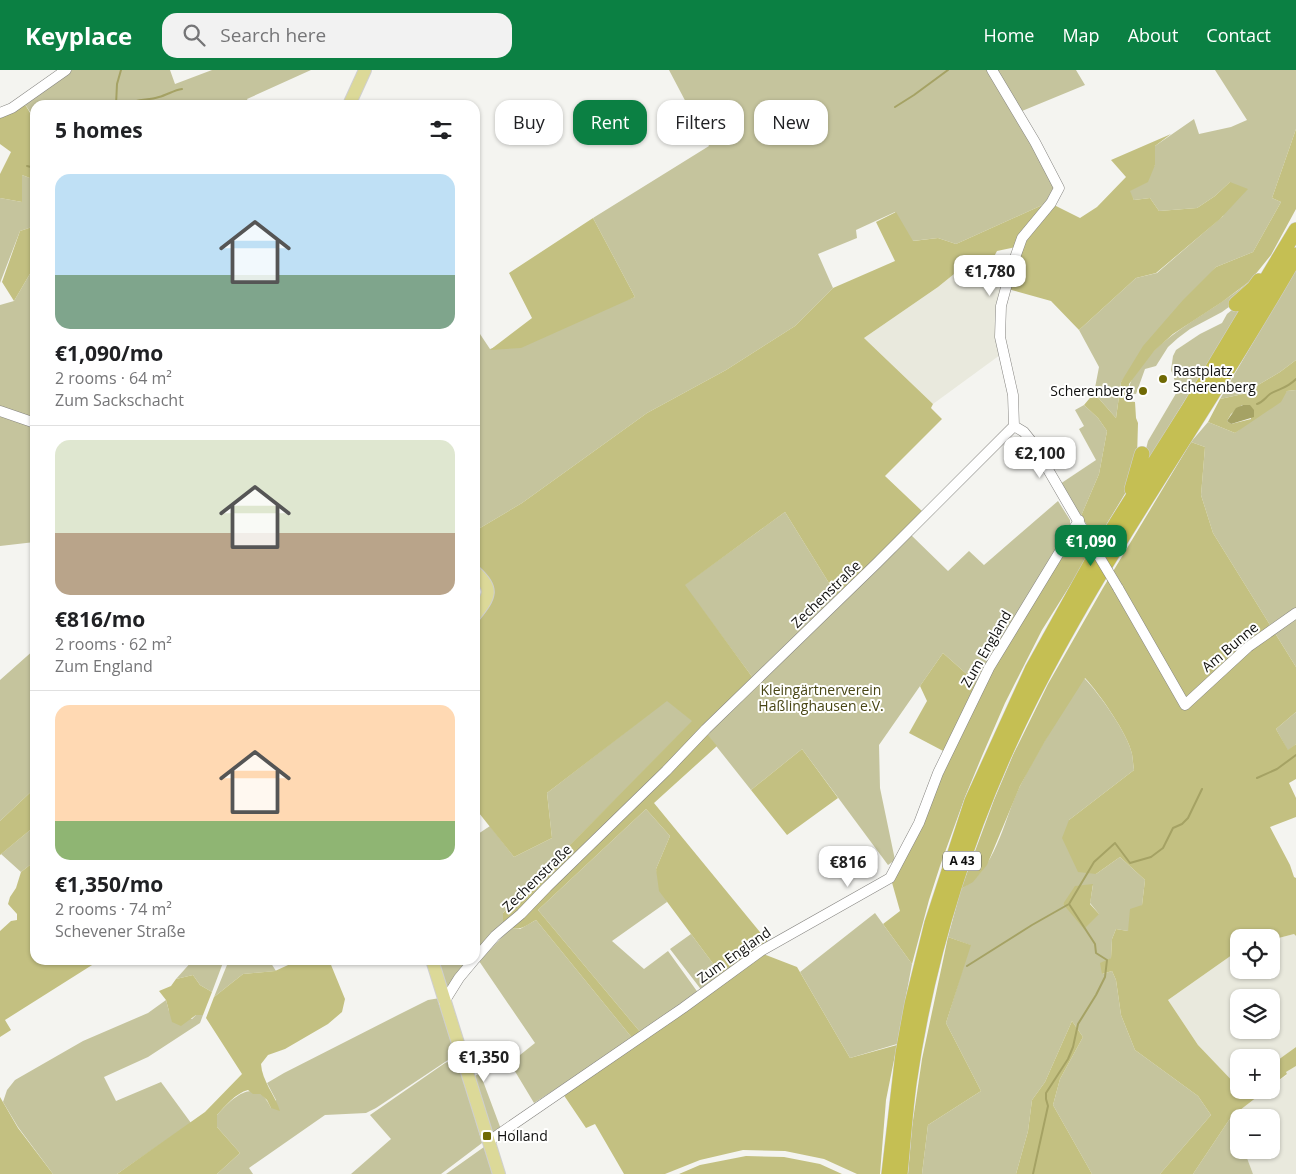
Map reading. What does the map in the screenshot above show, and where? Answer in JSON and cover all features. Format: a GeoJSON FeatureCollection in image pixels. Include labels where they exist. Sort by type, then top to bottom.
{"type":"FeatureCollection","features":[{"type":"Feature","properties":{"kind":"highway"},"geometry":{"type":"LineString","coordinates":[[1236,304],[1254,288],[1294,242]]}},
{"type":"Feature","properties":{"kind":"highway","name":"A 43"},"geometry":{"type":"LineString","coordinates":[[889,1174],[903,1052],[912,1004],[932,923],[972,801],[1032,670],[1092,562],[1294,242]]}},
{"type":"Feature","properties":{"kind":"highway","name":"A 43"},"geometry":{"type":"LineString","coordinates":[[900,1174],[909,1084],[927,986],[962,863],[988,792],[1029,702],[1076,614],[1294,242]]}},
{"type":"Feature","properties":{"kind":"highway"},"geometry":{"type":"LineString","coordinates":[[1121,517],[1135,480],[1142,454]]}},
{"type":"Feature","properties":{"kind":"main road"},"geometry":{"type":"LineString","coordinates":[[351,100],[365,70]]}},
{"type":"Feature","properties":{"kind":"main road"},"geometry":{"type":"LineString","coordinates":[[480,576],[484,580],[488,591],[486,599],[480,608]]}},
{"type":"Feature","properties":{"kind":"main road"},"geometry":{"type":"LineString","coordinates":[[433,965],[499,1174]]}},
{"type":"Feature","properties":{"kind":"street"},"geometry":{"type":"LineString","coordinates":[[0,113],[12,108],[66,70]]}},
{"type":"Feature","properties":{"kind":"street"},"geometry":{"type":"LineString","coordinates":[[992,70],[1035,142],[1059,188],[1051,203],[1022,238],[1001,306],[1000,337],[1013,395],[1014,426],[1024,432],[1032,442],[1079,520]]}},
{"type":"Feature","properties":{"kind":"street"},"geometry":{"type":"LineString","coordinates":[[0,411],[30,421]]}},
{"type":"Feature","properties":{"kind":"street","name":"Zechenstraße"},"geometry":{"type":"LineString","coordinates":[[480,952],[666,772],[706,729],[877,563],[1014,426]]}},
{"type":"Feature","properties":{"kind":"street","name":"Am Bunne"},"geometry":{"type":"LineString","coordinates":[[1079,520],[1185,705],[1248,647],[1296,613]]}},
{"type":"Feature","properties":{"kind":"street","name":"Zum England"},"geometry":{"type":"LineString","coordinates":[[489,1141],[683,1008],[761,951],[890,878],[919,823],[938,773],[989,668],[1079,520]]}},
{"type":"Feature","properties":{"kind":"street","name":"Zechenstraße"},"geometry":{"type":"LineString","coordinates":[[444,1002],[469,965]]}},
{"type":"Feature","properties":{"kind":"shaded area"},"geometry":{"type":"Polygon","coordinates":[[[24,103],[30,114],[30,178],[22,175],[22,202],[0,198],[0,174],[11,152],[0,144],[0,115],[24,103]]]}},
{"type":"Feature","properties":{"kind":"shaded area"},"geometry":{"type":"Polygon","coordinates":[[[1296,129],[1296,209],[1271,255],[1250,281],[1173,334],[1154,351],[1129,384],[1127,401],[1135,402],[1138,423],[1137,458],[1126,492],[1097,540],[1081,516],[1099,474],[1107,431],[1098,418],[1084,405],[1094,393],[1116,418],[1121,382],[1143,346],[1183,300],[1216,267],[1253,252],[1281,202],[1272,198],[1296,129]]]}},
{"type":"Feature","properties":{"kind":"shaded area"},"geometry":{"type":"Polygon","coordinates":[[[1171,134],[1155,146],[1155,165],[1148,182],[1130,191],[1134,200],[1150,198],[1159,211],[1197,208],[1215,196],[1230,182],[1248,189],[1220,219],[1156,273],[1136,278],[1079,330],[1051,301],[1008,289],[1024,240],[1052,204],[1080,218],[1097,207],[1126,177],[1111,160],[1171,134]]]}},
{"type":"Feature","properties":{"kind":"shaded area"},"geometry":{"type":"Polygon","coordinates":[[[1049,202],[1016,247],[997,251],[988,268],[975,257],[938,287],[864,338],[933,404],[931,408],[942,419],[885,476],[923,512],[837,596],[785,512],[685,585],[753,678],[703,729],[717,746],[654,803],[769,943],[723,977],[659,891],[656,869],[670,836],[646,809],[538,910],[641,1033],[633,1039],[536,920],[517,929],[503,925],[503,913],[692,721],[667,701],[547,793],[552,838],[514,857],[480,814],[480,611],[488,600],[480,582],[480,528],[522,503],[647,413],[726,370],[795,326],[833,288],[895,261],[876,222],[896,212],[913,241],[938,238],[956,244],[1049,202]]]}},
{"type":"Feature","properties":{"kind":"shaded area"},"geometry":{"type":"Polygon","coordinates":[[[593,218],[635,297],[521,348],[490,350],[532,318],[509,273],[593,218]]]}},
{"type":"Feature","properties":{"kind":"shaded area"},"geometry":{"type":"Polygon","coordinates":[[[30,228],[30,274],[14,301],[2,282],[20,231],[30,228]]]}},
{"type":"Feature","properties":{"kind":"shaded area"},"geometry":{"type":"Polygon","coordinates":[[[972,259],[1004,286],[1000,355],[933,404],[864,338],[938,287],[972,259]]]}},
{"type":"Feature","properties":{"kind":"shaded area"},"geometry":{"type":"Polygon","coordinates":[[[1296,360],[1296,390],[1287,391],[1281,402],[1235,433],[1208,422],[1220,399],[1243,394],[1296,360]],[[1242,405],[1231,414],[1227,421],[1231,424],[1251,419],[1250,405],[1242,405]]]}},
{"type":"Feature","properties":{"kind":"shaded area"},"geometry":{"type":"Polygon","coordinates":[[[1250,405],[1254,410],[1254,417],[1231,424],[1227,421],[1236,408],[1250,405]]]}},
{"type":"Feature","properties":{"kind":"shaded area"},"geometry":{"type":"Polygon","coordinates":[[[1191,442],[1205,447],[1201,495],[1213,533],[1296,667],[1296,712],[1276,729],[1288,750],[1296,744],[1296,779],[1289,783],[1296,798],[1296,817],[1270,827],[1296,878],[1296,936],[1294,934],[1280,938],[1280,929],[1230,929],[1230,956],[1168,1000],[1198,1045],[1230,1079],[1230,1099],[1254,1099],[1241,1109],[1230,1109],[1230,1118],[1193,1174],[1160,1174],[1211,1115],[1198,1096],[1135,1050],[1121,1015],[1116,980],[1112,971],[1102,974],[1100,963],[1111,958],[1112,939],[1116,929],[1128,931],[1130,909],[1142,905],[1145,880],[1120,857],[1096,874],[1078,872],[1062,838],[1069,820],[1134,770],[1132,754],[1125,736],[1105,703],[1085,678],[1045,741],[1020,786],[987,865],[973,882],[961,889],[1013,755],[1048,684],[1191,442]]]}},
{"type":"Feature","properties":{"kind":"shaded area"},"geometry":{"type":"Polygon","coordinates":[[[1078,527],[1091,552],[1042,630],[1005,703],[965,797],[940,866],[912,964],[883,924],[900,911],[891,879],[947,753],[909,733],[927,701],[920,686],[943,653],[979,685],[1078,527]]]}},
{"type":"Feature","properties":{"kind":"shaded area"},"geometry":{"type":"Polygon","coordinates":[[[802,749],[838,798],[787,835],[751,790],[802,749]]]}},
{"type":"Feature","properties":{"kind":"shaded area"},"geometry":{"type":"Polygon","coordinates":[[[30,793],[30,830],[0,855],[0,821],[30,793]]]}},
{"type":"Feature","properties":{"kind":"shaded area"},"geometry":{"type":"Polygon","coordinates":[[[30,865],[30,965],[92,965],[5,1020],[11,1030],[0,1037],[0,931],[11,921],[17,920],[17,914],[8,904],[21,872],[30,865]]]}},
{"type":"Feature","properties":{"kind":"shaded area"},"geometry":{"type":"Polygon","coordinates":[[[1093,884],[1090,904],[1099,914],[1084,929],[1063,904],[1075,886],[1093,884]]]}},
{"type":"Feature","properties":{"kind":"shaded area"},"geometry":{"type":"Polygon","coordinates":[[[1294,934],[1296,936],[1296,1047],[1280,1059],[1280,1049],[1230,1049],[1230,1079],[1198,1045],[1168,1000],[1230,956],[1230,979],[1280,979],[1280,938],[1294,934]]]}},
{"type":"Feature","properties":{"kind":"shaded area"},"geometry":{"type":"Polygon","coordinates":[[[948,937],[971,945],[946,1023],[981,1091],[928,1125],[922,1174],[908,1174],[912,1127],[922,1059],[948,937]]]}},
{"type":"Feature","properties":{"kind":"shaded area"},"geometry":{"type":"Polygon","coordinates":[[[761,953],[797,967],[850,1058],[897,1045],[886,1100],[880,1174],[857,1174],[824,1159],[785,1151],[743,1150],[700,1160],[665,1174],[624,1174],[595,1124],[586,1128],[563,1094],[761,953]]]}},
{"type":"Feature","properties":{"kind":"shaded area"},"geometry":{"type":"Polygon","coordinates":[[[288,965],[331,965],[345,999],[342,1012],[328,1024],[285,1049],[268,1055],[261,1064],[266,1082],[280,1111],[271,1108],[267,1100],[260,1094],[253,1094],[248,1090],[239,1094],[227,1104],[217,1115],[217,1127],[240,1153],[217,1174],[117,1174],[205,1112],[242,1074],[206,1018],[214,997],[243,974],[275,971],[288,965]]]}},
{"type":"Feature","properties":{"kind":"shaded area"},"geometry":{"type":"Polygon","coordinates":[[[193,975],[200,985],[212,992],[203,1015],[196,1015],[181,1026],[172,1022],[166,1000],[159,991],[171,986],[176,979],[193,975]]]}},
{"type":"Feature","properties":{"kind":"shaded area"},"geometry":{"type":"Polygon","coordinates":[[[1072,1021],[1083,1037],[1060,1079],[1053,1105],[1092,1174],[1016,1174],[1028,1131],[1032,1100],[1045,1082],[1072,1021]]]}},
{"type":"Feature","properties":{"kind":"shaded area"},"geometry":{"type":"Polygon","coordinates":[[[1296,1047],[1296,1066],[1286,1072],[1287,1074],[1280,1079],[1280,1059],[1296,1047]]]}},
{"type":"Feature","properties":{"kind":"shaded area"},"geometry":{"type":"Polygon","coordinates":[[[1296,1066],[1296,1174],[1253,1174],[1247,1159],[1280,1159],[1280,1109],[1241,1109],[1254,1099],[1280,1099],[1280,1080],[1287,1075],[1286,1072],[1296,1066]]]}},
{"type":"Feature","properties":{"kind":"shaded area"},"geometry":{"type":"Polygon","coordinates":[[[0,1097],[18,1128],[53,1174],[0,1174],[0,1097]]]}},
{"type":"Feature","properties":{"kind":"shaded area"},"geometry":{"type":"Polygon","coordinates":[[[746,1156],[784,1157],[820,1164],[842,1174],[679,1174],[700,1165],[746,1156]]]}},
{"type":"Feature","properties":{"kind":"green space"},"geometry":{"type":"Polygon","coordinates":[[[72,70],[170,70],[175,84],[212,70],[311,70],[248,100],[30,100],[30,112],[24,103],[72,70]]]}},
{"type":"Feature","properties":{"kind":"green space"},"geometry":{"type":"Polygon","coordinates":[[[669,70],[988,70],[1055,186],[1049,202],[956,244],[938,238],[912,241],[895,212],[856,230],[857,238],[818,254],[833,288],[795,326],[726,370],[647,413],[522,503],[480,528],[480,334],[490,349],[635,297],[593,218],[708,145],[744,145],[744,100],[685,100],[669,70]]]}},
{"type":"Feature","properties":{"kind":"green space"},"geometry":{"type":"Polygon","coordinates":[[[995,70],[1076,70],[1085,85],[1022,111],[995,70]]]}},
{"type":"Feature","properties":{"kind":"green space"},"geometry":{"type":"Polygon","coordinates":[[[1215,70],[1296,70],[1296,129],[1272,198],[1281,202],[1253,252],[1216,267],[1121,382],[1116,418],[1094,393],[1099,367],[1079,330],[1136,278],[1157,273],[1223,216],[1230,182],[1215,196],[1197,208],[1159,211],[1150,198],[1134,200],[1129,191],[1155,165],[1155,146],[1194,119],[1199,134],[1231,127],[1247,120],[1215,70]]]}},
{"type":"Feature","properties":{"kind":"green space"},"geometry":{"type":"Polygon","coordinates":[[[22,175],[30,178],[30,228],[20,231],[0,283],[0,198],[22,202],[22,175]]]}},
{"type":"Feature","properties":{"kind":"green space"},"geometry":{"type":"Polygon","coordinates":[[[1296,269],[1296,360],[1243,394],[1220,399],[1296,269]]]}},
{"type":"Feature","properties":{"kind":"green space"},"geometry":{"type":"Polygon","coordinates":[[[30,274],[30,543],[0,546],[0,305],[14,301],[30,274]]]}},
{"type":"Feature","properties":{"kind":"green space"},"geometry":{"type":"Polygon","coordinates":[[[1250,281],[1237,301],[1222,312],[1190,329],[1168,347],[1156,366],[1145,369],[1136,394],[1128,393],[1133,378],[1141,365],[1166,340],[1250,281]]]}},
{"type":"Feature","properties":{"kind":"green space"},"geometry":{"type":"Polygon","coordinates":[[[1250,295],[1140,473],[1148,441],[1178,390],[1171,370],[1176,350],[1200,334],[1222,323],[1227,314],[1250,295]]]}},
{"type":"Feature","properties":{"kind":"green space"},"geometry":{"type":"Polygon","coordinates":[[[1296,390],[1296,667],[1213,533],[1201,495],[1205,447],[1191,442],[1208,422],[1235,433],[1287,391],[1296,390]]]}},
{"type":"Feature","properties":{"kind":"green space"},"geometry":{"type":"Polygon","coordinates":[[[1084,405],[1098,418],[1107,431],[1099,474],[1081,516],[1060,484],[1096,460],[1079,429],[1084,426],[1075,410],[1084,405]]]}},
{"type":"Feature","properties":{"kind":"green space","name":"Kleingärtnerverein Haßlinghausen e.V."},"geometry":{"type":"Polygon","coordinates":[[[1058,501],[1070,520],[1070,527],[979,685],[943,653],[879,745],[880,788],[895,860],[888,865],[802,749],[751,790],[705,732],[910,534],[948,571],[969,551],[984,565],[1058,501]]]}},
{"type":"Feature","properties":{"kind":"green space"},"geometry":{"type":"Polygon","coordinates":[[[785,512],[837,596],[753,678],[684,585],[785,512]]]}},
{"type":"Feature","properties":{"kind":"green space"},"geometry":{"type":"Polygon","coordinates":[[[30,653],[30,793],[0,821],[0,680],[30,653]]]}},
{"type":"Feature","properties":{"kind":"green space"},"geometry":{"type":"Polygon","coordinates":[[[1084,678],[1105,703],[1125,736],[1132,754],[1134,770],[1069,820],[1096,874],[1120,857],[1145,880],[1142,905],[1128,931],[1116,929],[1112,939],[1111,958],[1102,974],[1112,971],[1116,980],[1121,1015],[1135,1050],[1198,1096],[1211,1115],[1160,1174],[1092,1174],[1053,1105],[1060,1079],[1083,1037],[1072,1021],[1045,1082],[1032,1100],[1028,1131],[1016,1174],[922,1174],[928,1125],[981,1091],[946,1023],[970,945],[948,937],[961,889],[983,869],[991,856],[1021,784],[1043,743],[1084,678]],[[1093,885],[1063,904],[1099,914],[1090,903],[1093,885]]]}},
{"type":"Feature","properties":{"kind":"green space"},"geometry":{"type":"Polygon","coordinates":[[[667,700],[693,721],[503,913],[503,925],[480,950],[480,833],[490,826],[514,857],[552,838],[547,793],[667,700]]]}},
{"type":"Feature","properties":{"kind":"green space"},"geometry":{"type":"Polygon","coordinates":[[[1296,712],[1296,744],[1288,751],[1276,729],[1296,712]]]}},
{"type":"Feature","properties":{"kind":"green space"},"geometry":{"type":"Polygon","coordinates":[[[646,809],[670,836],[656,869],[667,902],[612,941],[644,969],[668,951],[699,994],[641,1033],[538,910],[646,809]]]}},
{"type":"Feature","properties":{"kind":"green space"},"geometry":{"type":"Polygon","coordinates":[[[30,830],[30,865],[21,872],[1,854],[30,830]]]}},
{"type":"Feature","properties":{"kind":"green space"},"geometry":{"type":"Polygon","coordinates":[[[875,913],[912,964],[897,1044],[850,1058],[800,972],[875,913]]]}},
{"type":"Feature","properties":{"kind":"green space"},"geometry":{"type":"Polygon","coordinates":[[[536,920],[633,1039],[534,1103],[510,1063],[535,1043],[480,962],[480,960],[511,928],[520,929],[536,920]]]}},
{"type":"Feature","properties":{"kind":"green space"},"geometry":{"type":"Polygon","coordinates":[[[691,934],[723,977],[703,992],[670,949],[691,934]]]}},
{"type":"Feature","properties":{"kind":"green space"},"geometry":{"type":"Polygon","coordinates":[[[189,965],[222,965],[212,992],[200,985],[193,975],[176,979],[189,965]]]}},
{"type":"Feature","properties":{"kind":"green space"},"geometry":{"type":"Polygon","coordinates":[[[227,965],[272,965],[276,971],[243,974],[214,997],[227,965]]]}},
{"type":"Feature","properties":{"kind":"green space"},"geometry":{"type":"Polygon","coordinates":[[[438,965],[468,965],[446,993],[438,965]]]}},
{"type":"Feature","properties":{"kind":"green space"},"geometry":{"type":"Polygon","coordinates":[[[440,998],[457,1054],[366,1113],[325,1115],[249,1168],[253,1174],[217,1174],[240,1153],[217,1127],[217,1115],[237,1096],[244,1092],[252,1091],[258,1093],[265,1098],[271,1108],[276,1100],[267,1083],[428,1000],[440,998]]]}},
{"type":"Feature","properties":{"kind":"green space"},"geometry":{"type":"Polygon","coordinates":[[[166,1000],[169,1011],[192,1019],[196,1015],[203,1015],[200,1023],[148,1057],[104,1077],[116,1101],[161,1082],[191,1123],[117,1174],[53,1174],[18,1127],[3,1102],[7,1090],[15,1080],[83,1041],[148,1013],[166,1000]]]}},
{"type":"Feature","properties":{"kind":"green space"},"geometry":{"type":"Polygon","coordinates":[[[456,1058],[467,1087],[482,1143],[441,1174],[351,1174],[391,1139],[370,1115],[445,1063],[456,1058]]]}},
{"type":"Feature","properties":{"kind":"green space"},"geometry":{"type":"Polygon","coordinates":[[[480,1073],[502,1132],[492,1134],[475,1076],[480,1073]]]}},
{"type":"Feature","properties":{"kind":"green space"},"geometry":{"type":"Polygon","coordinates":[[[1230,1118],[1230,1159],[1247,1159],[1253,1174],[1193,1174],[1230,1118]]]}},
{"type":"Feature","properties":{"kind":"green space"},"geometry":{"type":"Polygon","coordinates":[[[484,1147],[493,1174],[446,1174],[484,1147]]]}},
{"type":"Feature","properties":{"kind":"waterway"},"geometry":{"type":"LineString","coordinates":[[116,100],[117,84],[121,70]]}},
{"type":"Feature","properties":{"kind":"waterway"},"geometry":{"type":"LineString","coordinates":[[895,107],[948,70]]}},
{"type":"Feature","properties":{"kind":"waterway"},"geometry":{"type":"LineString","coordinates":[[142,100],[159,97],[182,89]]}},
{"type":"Feature","properties":{"kind":"waterway"},"geometry":{"type":"LineString","coordinates":[[1257,404],[1296,379]]}},
{"type":"Feature","properties":{"kind":"waterway"},"geometry":{"type":"LineString","coordinates":[[1257,778],[1277,769],[1296,755]]}},
{"type":"Feature","properties":{"kind":"waterway"},"geometry":{"type":"LineString","coordinates":[[1033,1174],[1048,1106],[1046,1093],[1068,1059],[1073,1047],[1078,1024],[1105,977],[1107,960],[1096,953],[1095,944],[1069,904],[1094,862],[1115,843],[1130,863],[1151,857],[1163,848],[1173,828],[1182,824],[1188,818],[1202,789]]}},
{"type":"Feature","properties":{"kind":"waterway"},"geometry":{"type":"LineString","coordinates":[[967,966],[1069,904]]}},
{"type":"Feature","properties":{"kind":"place","name":"Rastplatz Scherenberg"},"geometry":{"type":"Point","coordinates":[1163,379]}},
{"type":"Feature","properties":{"kind":"place","name":"Scherenberg"},"geometry":{"type":"Point","coordinates":[1143,391]}},
{"type":"Feature","properties":{"kind":"place","name":"Holland"},"geometry":{"type":"Point","coordinates":[487,1136]}}]}
